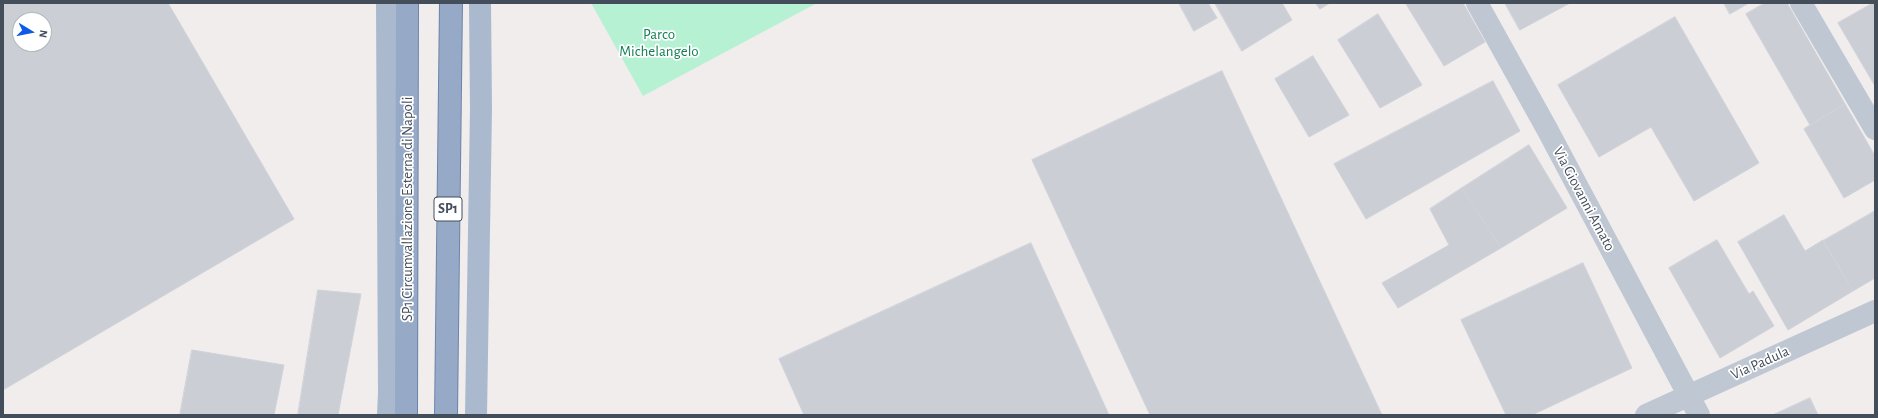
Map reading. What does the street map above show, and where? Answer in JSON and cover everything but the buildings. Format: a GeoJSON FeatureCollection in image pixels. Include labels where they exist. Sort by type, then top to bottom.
{"type":"FeatureCollection","features":[{"type":"Feature","properties":{"kind":"highway","name":"SP1 Circumvallazione Esterna di Napoli"},"geometry":{"type":"LineString","coordinates":[[406,415],[407,3]]}},
{"type":"Feature","properties":{"kind":"highway","name":"SP1"},"geometry":{"type":"LineString","coordinates":[[446,415],[451,3]]}},
{"type":"Feature","properties":{"kind":"main road"},"geometry":{"type":"LineString","coordinates":[[387,3],[390,393],[388,415]]}},
{"type":"Feature","properties":{"kind":"main road"},"geometry":{"type":"LineString","coordinates":[[476,415],[481,109],[480,3]]}},
{"type":"Feature","properties":{"kind":"street","name":"Via Giovanni Amato"},"geometry":{"type":"LineString","coordinates":[[1477,3],[1690,395],[1699,415]]}},
{"type":"Feature","properties":{"kind":"street"},"geometry":{"type":"LineString","coordinates":[[1801,3],[1875,129]]}},
{"type":"Feature","properties":{"kind":"street","name":"Via Padula"},"geometry":{"type":"LineString","coordinates":[[1646,415],[1875,311]]}},
{"type":"Feature","properties":{"kind":"green space","name":"Parco Michelangelo"},"geometry":{"type":"Polygon","coordinates":[[[591,3],[817,3],[643,96],[591,3]]]}}]}
